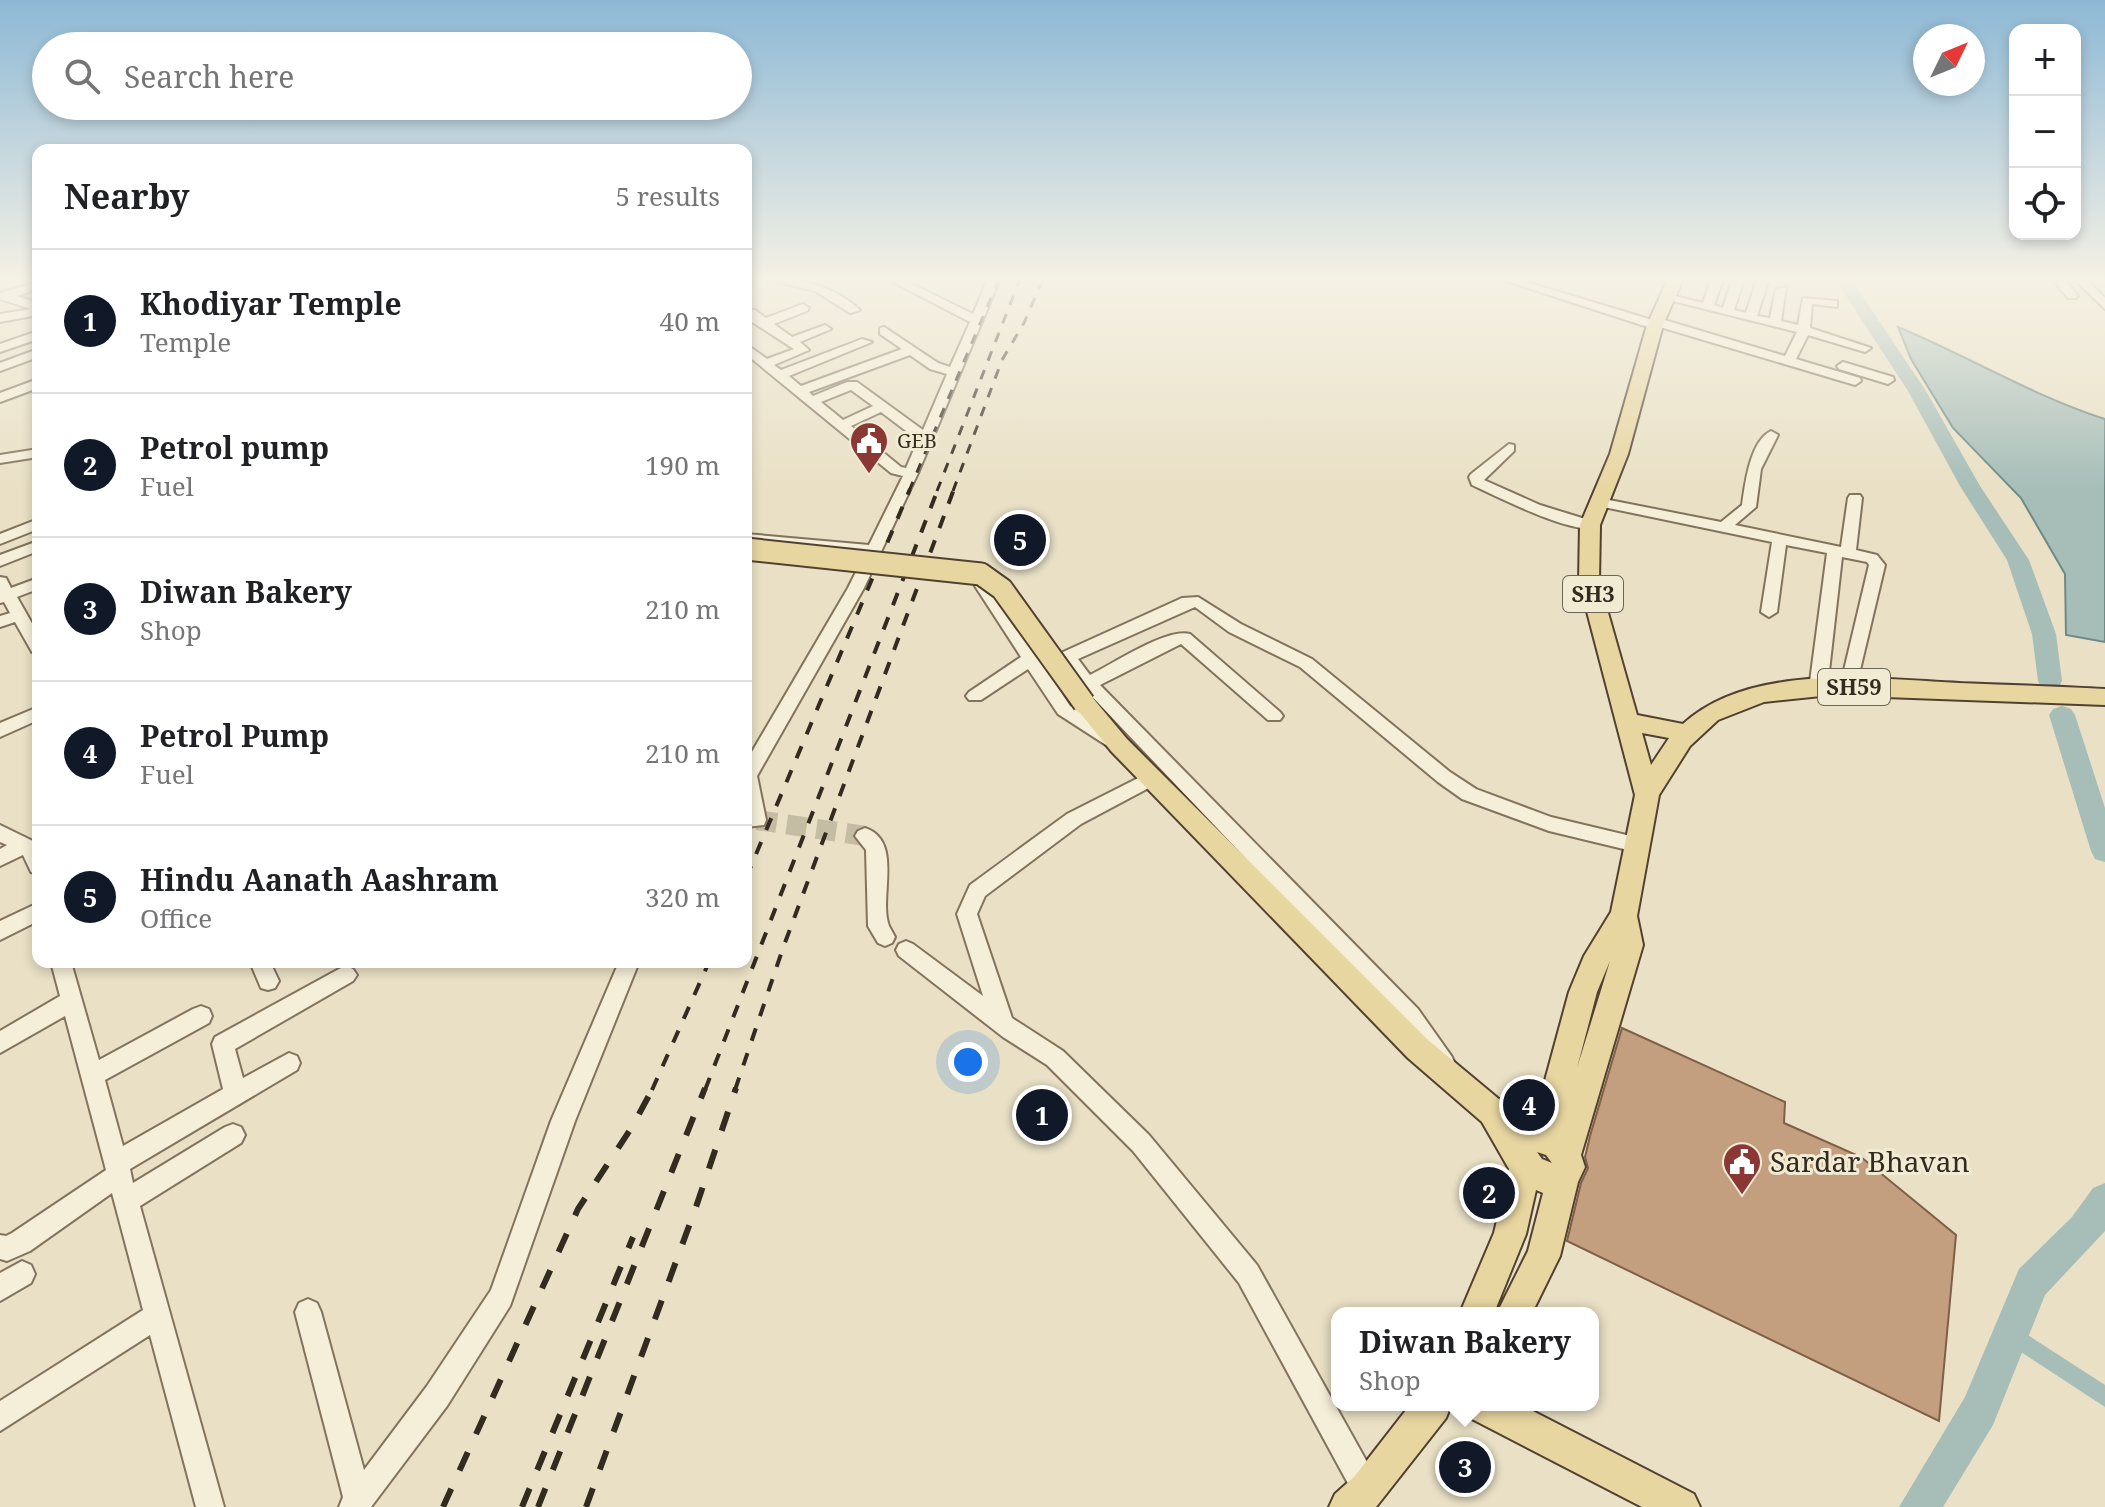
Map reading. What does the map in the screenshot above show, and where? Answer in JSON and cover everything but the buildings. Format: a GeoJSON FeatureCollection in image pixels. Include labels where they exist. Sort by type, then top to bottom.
{"type":"FeatureCollection","features":[{"type":"Feature","properties":{"kind":"main road","name":"SH3"},"geometry":{"type":"LineString","coordinates":[[1542,1155],[1629,945],[1624,916],[1647,795],[1589,581],[1590,525],[1619,454],[1649,349]]}},
{"type":"Feature","properties":{"kind":"main road"},"geometry":{"type":"LineString","coordinates":[[752,550],[981,574],[1002,589],[1086,694],[1119,745],[1418,1049],[1542,1155],[1543,1256],[1517,1307]]}},
{"type":"Feature","properties":{"kind":"main road","name":"SH59"},"geometry":{"type":"LineString","coordinates":[[1647,795],[1666,760],[1687,733],[1711,713],[1741,700],[1849,687],[2105,697]]}},
{"type":"Feature","properties":{"kind":"main road"},"geometry":{"type":"LineString","coordinates":[[1627,722],[1687,733]]}},
{"type":"Feature","properties":{"kind":"main road"},"geometry":{"type":"LineString","coordinates":[[1480,1307],[1542,1155]]}},
{"type":"Feature","properties":{"kind":"main road"},"geometry":{"type":"LineString","coordinates":[[1357,1499],[1428,1411]]}},
{"type":"Feature","properties":{"kind":"main road"},"geometry":{"type":"LineString","coordinates":[[1495,1411],[1681,1507]]}},
{"type":"Feature","properties":{"kind":"street"},"geometry":{"type":"LineString","coordinates":[[765,364],[802,349]]}},
{"type":"Feature","properties":{"kind":"street"},"geometry":{"type":"LineString","coordinates":[[778,376],[847,349]]}},
{"type":"Feature","properties":{"kind":"street"},"geometry":{"type":"LineString","coordinates":[[752,767],[856,588],[965,349]]}},
{"type":"Feature","properties":{"kind":"street"},"geometry":{"type":"LineString","coordinates":[[1804,349],[1855,381]]}},
{"type":"Feature","properties":{"kind":"street"},"geometry":{"type":"LineString","coordinates":[[1808,349],[1888,380]]}},
{"type":"Feature","properties":{"kind":"street"},"geometry":{"type":"LineString","coordinates":[[1815,349],[1873,363]]}},
{"type":"Feature","properties":{"kind":"street"},"geometry":{"type":"LineString","coordinates":[[798,392],[911,350],[934,366],[955,372]]}},
{"type":"Feature","properties":{"kind":"street"},"geometry":{"type":"LineString","coordinates":[[752,353],[896,470],[911,473]]}},
{"type":"Feature","properties":{"kind":"street"},"geometry":{"type":"LineString","coordinates":[[22,389],[0,369],[32,356]]}},
{"type":"Feature","properties":{"kind":"street"},"geometry":{"type":"LineString","coordinates":[[0,398],[32,385]]}},
{"type":"Feature","properties":{"kind":"street"},"geometry":{"type":"LineString","coordinates":[[810,402],[852,385],[926,439]]}},
{"type":"Feature","properties":{"kind":"street"},"geometry":{"type":"LineString","coordinates":[[840,426],[882,407]]}},
{"type":"Feature","properties":{"kind":"street"},"geometry":{"type":"LineString","coordinates":[[1724,527],[1749,507],[1754,469],[1771,435]]}},
{"type":"Feature","properties":{"kind":"street"},"geometry":{"type":"LineString","coordinates":[[1509,448],[1476,477],[1477,482],[1535,508],[1590,525]]}},
{"type":"Feature","properties":{"kind":"street"},"geometry":{"type":"LineString","coordinates":[[0,459],[32,454]]}},
{"type":"Feature","properties":{"kind":"street"},"geometry":{"type":"LineString","coordinates":[[1818,689],[1842,550],[1855,498]]}},
{"type":"Feature","properties":{"kind":"street"},"geometry":{"type":"LineString","coordinates":[[1599,502],[1872,558],[1877,565],[1849,687]]}},
{"type":"Feature","properties":{"kind":"street"},"geometry":{"type":"LineString","coordinates":[[0,539],[32,526]]}},
{"type":"Feature","properties":{"kind":"street"},"geometry":{"type":"LineString","coordinates":[[1769,612],[1780,538]]}},
{"type":"Feature","properties":{"kind":"street"},"geometry":{"type":"LineString","coordinates":[[752,540],[874,550]]}},
{"type":"Feature","properties":{"kind":"street"},"geometry":{"type":"LineString","coordinates":[[0,561],[32,548]]}},
{"type":"Feature","properties":{"kind":"street"},"geometry":{"type":"LineString","coordinates":[[28,622],[2,592],[32,584]]}},
{"type":"Feature","properties":{"kind":"street"},"geometry":{"type":"LineString","coordinates":[[983,586],[1064,710],[1119,745]]}},
{"type":"Feature","properties":{"kind":"street"},"geometry":{"type":"LineString","coordinates":[[1454,1080],[1429,1039],[1410,1016],[1086,694],[1069,656],[1188,602],[1198,602],[1235,628],[1306,663],[1444,777],[1469,794],[1549,824],[1636,844]]}},
{"type":"Feature","properties":{"kind":"street"},"geometry":{"type":"LineString","coordinates":[[0,622],[28,622]]}},
{"type":"Feature","properties":{"kind":"street"},"geometry":{"type":"LineString","coordinates":[[1086,694],[1173,640],[1184,638],[1274,716]]}},
{"type":"Feature","properties":{"kind":"street"},"geometry":{"type":"LineString","coordinates":[[975,696],[1031,659]]}},
{"type":"Feature","properties":{"kind":"street"},"geometry":{"type":"LineString","coordinates":[[0,731],[32,716]]}},
{"type":"Feature","properties":{"kind":"street"},"geometry":{"type":"LineString","coordinates":[[1003,1024],[967,914],[977,891],[1074,819],[1152,778]]}},
{"type":"Feature","properties":{"kind":"street"},"geometry":{"type":"LineString","coordinates":[[0,833],[26,845],[32,852]]}},
{"type":"Feature","properties":{"kind":"street"},"geometry":{"type":"LineString","coordinates":[[865,836],[876,848],[878,926],[885,937]]}},
{"type":"Feature","properties":{"kind":"street"},"geometry":{"type":"LineString","coordinates":[[0,858],[26,845]]}},
{"type":"Feature","properties":{"kind":"street"},"geometry":{"type":"LineString","coordinates":[[0,931],[32,914]]}},
{"type":"Feature","properties":{"kind":"street"},"geometry":{"type":"LineString","coordinates":[[906,950],[1003,1024],[1055,1058],[1141,1143],[1248,1274],[1357,1499]]}},
{"type":"Feature","properties":{"kind":"street"},"geometry":{"type":"LineString","coordinates":[[63,968],[210,1507]]}},
{"type":"Feature","properties":{"kind":"street"},"geometry":{"type":"LineString","coordinates":[[355,1504],[437,1396],[501,1297],[563,1121],[627,968]]}},
{"type":"Feature","properties":{"kind":"street"},"geometry":{"type":"LineString","coordinates":[[236,1094],[223,1044],[346,975]]}},
{"type":"Feature","properties":{"kind":"street"},"geometry":{"type":"LineString","coordinates":[[0,1043],[72,1000]]}},
{"type":"Feature","properties":{"kind":"street"},"geometry":{"type":"LineString","coordinates":[[93,1075],[201,1016]]}},
{"type":"Feature","properties":{"kind":"street"},"geometry":{"type":"LineString","coordinates":[[0,1247],[7,1249],[21,1242],[118,1168],[289,1063]]}},
{"type":"Feature","properties":{"kind":"street"},"geometry":{"type":"LineString","coordinates":[[127,1200],[233,1135]]}},
{"type":"Feature","properties":{"kind":"street"},"geometry":{"type":"LineString","coordinates":[[0,1288],[22,1274]]}},
{"type":"Feature","properties":{"kind":"street"},"geometry":{"type":"LineString","coordinates":[[308,1312],[355,1504]]}},
{"type":"Feature","properties":{"kind":"street"},"geometry":{"type":"LineString","coordinates":[[0,1417],[158,1315]]}},
{"type":"Feature","properties":{"kind":"water"},"geometry":{"type":"Polygon","coordinates":[[[1907,349],[1948,349],[2052,399],[2105,419],[2105,642],[2066,635],[2065,574],[2021,498],[1953,428],[1907,349]]]}},
{"type":"Feature","properties":{"kind":"waterway"},"geometry":{"type":"LineString","coordinates":[[1889,349],[1917,391],[1970,486],[2018,560],[2044,634],[2050,681]]}},
{"type":"Feature","properties":{"kind":"waterway"},"geometry":{"type":"LineString","coordinates":[[2062,715],[2105,851]]}},
{"type":"Feature","properties":{"kind":"waterway"},"geometry":{"type":"LineString","coordinates":[[1920,1507],[1979,1411],[2032,1282],[2085,1230],[2105,1200]]}},
{"type":"Feature","properties":{"kind":"waterway"},"geometry":{"type":"LineString","coordinates":[[2011,1334],[2105,1397]]}},
{"type":"Feature","properties":{"kind":"tunnel"},"geometry":{"type":"LineString","coordinates":[[757,820],[865,836]]}},
{"type":"Feature","properties":{"kind":"railway"},"geometry":{"type":"LineString","coordinates":[[909,491],[969,349]]}},
{"type":"Feature","properties":{"kind":"railway"},"geometry":{"type":"LineString","coordinates":[[937,491],[992,349]]}},
{"type":"Feature","properties":{"kind":"railway"},"geometry":{"type":"LineString","coordinates":[[953,491],[1008,349]]}},
{"type":"Feature","properties":{"kind":"railway"},"geometry":{"type":"LineString","coordinates":[[752,864],[910,489]]}},
{"type":"Feature","properties":{"kind":"railway"},"geometry":{"type":"LineString","coordinates":[[705,1090],[938,489]]}},
{"type":"Feature","properties":{"kind":"railway"},"geometry":{"type":"LineString","coordinates":[[735,1090],[783,948],[954,489]]}},
{"type":"Feature","properties":{"kind":"railway"},"geometry":{"type":"LineString","coordinates":[[652,1089],[706,968]]}},
{"type":"Feature","properties":{"kind":"railway"},"geometry":{"type":"LineString","coordinates":[[538,1507],[705,1088]]}},
{"type":"Feature","properties":{"kind":"railway"},"geometry":{"type":"LineString","coordinates":[[586,1507],[696,1207],[736,1088]]}},
{"type":"Feature","properties":{"kind":"railway"},"geometry":{"type":"LineString","coordinates":[[443,1507],[578,1209],[632,1127],[652,1089]]}},
{"type":"Feature","properties":{"kind":"railway"},"geometry":{"type":"LineString","coordinates":[[522,1507],[633,1237]]}},
{"type":"Feature","properties":{"kind":"place","name":"GEB"},"geometry":{"type":"Point","coordinates":[869,475]}},
{"type":"Feature","properties":{"kind":"place","name":"Hindu Aanath Aashram"},"geometry":{"type":"Point","coordinates":[1020,540]}},
{"type":"Feature","properties":{"kind":"place","name":"Petrol Pump"},"geometry":{"type":"Point","coordinates":[1529,1105]}},
{"type":"Feature","properties":{"kind":"place","name":"Khodiyar Temple"},"geometry":{"type":"Point","coordinates":[1042,1115]}},
{"type":"Feature","properties":{"kind":"place","name":"Petrol pump"},"geometry":{"type":"Point","coordinates":[1489,1193]}},
{"type":"Feature","properties":{"kind":"place","name":"Sardar Bhavan"},"geometry":{"type":"Point","coordinates":[1742,1196]}},
{"type":"Feature","properties":{"kind":"place","name":"Diwan Bakery"},"geometry":{"type":"Point","coordinates":[1465,1467]}}]}
